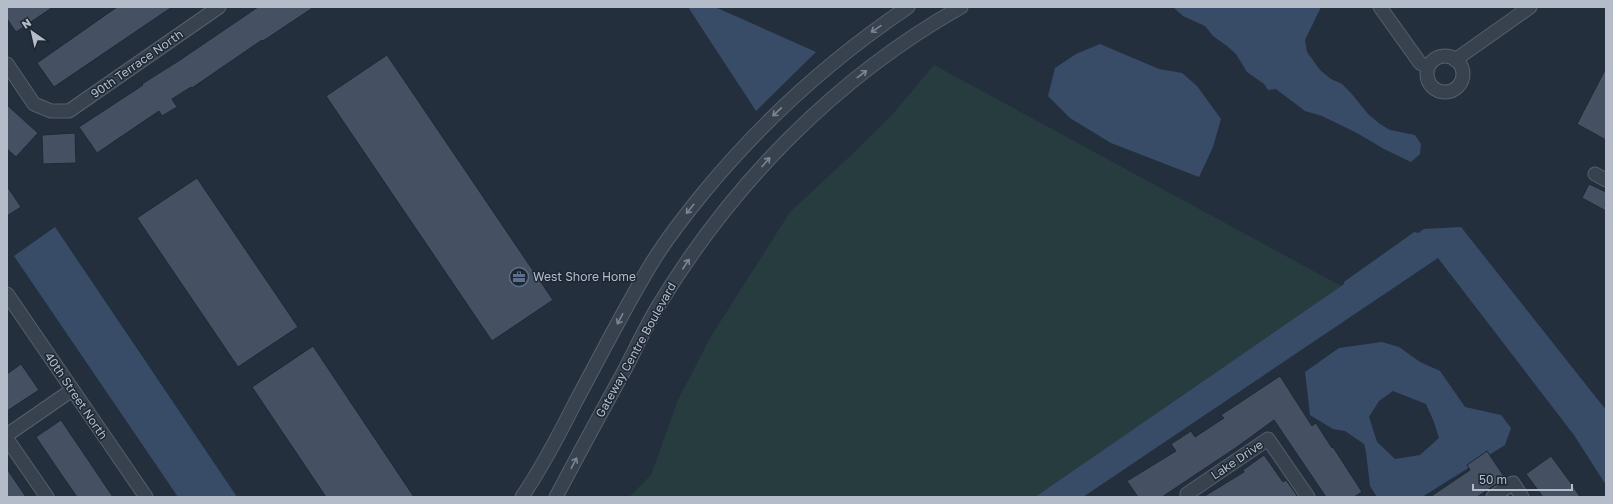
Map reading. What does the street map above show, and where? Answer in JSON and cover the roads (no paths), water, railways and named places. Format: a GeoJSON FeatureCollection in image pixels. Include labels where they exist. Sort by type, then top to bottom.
{"type":"FeatureCollection","features":[{"type":"Feature","properties":{"kind":"street","name":"90th Terrace North"},"geometry":{"type":"LineString","coordinates":[[7,64],[34,104],[51,112],[69,111],[219,7]]}},
{"type":"Feature","properties":{"kind":"street"},"geometry":{"type":"LineString","coordinates":[[522,497],[556,439],[625,309],[654,260],[686,215],[728,163],[771,117],[817,75],[868,34],[908,7]]}},
{"type":"Feature","properties":{"kind":"street","name":"Gateway Centre Boulevard"},"geometry":{"type":"LineString","coordinates":[[556,497],[657,308],[695,252],[732,202],[769,158],[812,116],[852,82],[899,46],[961,7]]}},
{"type":"Feature","properties":{"kind":"street"},"geometry":{"type":"LineString","coordinates":[[1380,7],[1420,62],[1428,67]]}},
{"type":"Feature","properties":{"kind":"street"},"geometry":{"type":"LineString","coordinates":[[1456,60],[1530,7]]}},
{"type":"Feature","properties":{"kind":"street"},"geometry":{"type":"LineString","coordinates":[[1440,57],[1451,57],[1456,60],[1463,70],[1463,76],[1458,87],[1446,93],[1440,92],[1430,85],[1427,80],[1428,67],[1435,59],[1440,57]]}},
{"type":"Feature","properties":{"kind":"street","name":"40th Street North"},"geometry":{"type":"LineString","coordinates":[[7,294],[146,497]]}},
{"type":"Feature","properties":{"kind":"street"},"geometry":{"type":"LineString","coordinates":[[7,435],[72,390]]}},
{"type":"Feature","properties":{"kind":"street"},"geometry":{"type":"LineString","coordinates":[[7,439],[47,497]]}},
{"type":"Feature","properties":{"kind":"street","name":"Lake Drive"},"geometry":{"type":"LineString","coordinates":[[1188,495],[1268,439],[1308,497]]}},
{"type":"Feature","properties":{"kind":"street"},"geometry":{"type":"LineString","coordinates":[[1493,497],[1513,483],[1522,497]]}},
{"type":"Feature","properties":{"kind":"water"},"geometry":{"type":"Polygon","coordinates":[[[688,7],[715,7],[816,52],[756,111],[688,7]]]}},
{"type":"Feature","properties":{"kind":"water"},"geometry":{"type":"Polygon","coordinates":[[[1173,7],[1321,7],[1305,40],[1307,52],[1320,70],[1331,79],[1342,84],[1368,114],[1380,124],[1390,130],[1415,135],[1421,144],[1420,154],[1411,162],[1322,116],[1305,111],[1276,89],[1268,90],[1264,84],[1247,72],[1236,54],[1213,36],[1205,26],[1183,16],[1173,7]]]}},
{"type":"Feature","properties":{"kind":"water"},"geometry":{"type":"Polygon","coordinates":[[[1100,44],[1159,69],[1182,73],[1197,86],[1221,119],[1213,147],[1199,177],[1111,143],[1070,118],[1048,96],[1055,68],[1076,54],[1100,44]]]}},
{"type":"Feature","properties":{"kind":"water"},"geometry":{"type":"Polygon","coordinates":[[[55,227],[237,497],[178,497],[14,256],[55,227]]]}},
{"type":"Feature","properties":{"kind":"water"},"geometry":{"type":"Polygon","coordinates":[[[1461,227],[1606,410],[1606,485],[1574,435],[1438,258],[1083,497],[1035,497],[1424,229],[1461,227]]]}},
{"type":"Feature","properties":{"kind":"water"},"geometry":{"type":"Polygon","coordinates":[[[1382,342],[1399,347],[1420,362],[1440,371],[1465,407],[1501,415],[1511,428],[1505,445],[1422,497],[1377,497],[1370,486],[1364,444],[1345,431],[1333,429],[1310,415],[1305,372],[1339,348],[1382,342]],[[1393,391],[1379,401],[1369,417],[1377,442],[1395,459],[1420,455],[1439,438],[1426,404],[1393,391]]]}},
{"type":"Feature","properties":{"kind":"waterway"},"geometry":{"type":"LineString","coordinates":[[1346,283],[1415,234],[1420,236]]}},
{"type":"Feature","properties":{"kind":"place","name":"West Shore Home"},"geometry":{"type":"Point","coordinates":[519,277]}}]}
